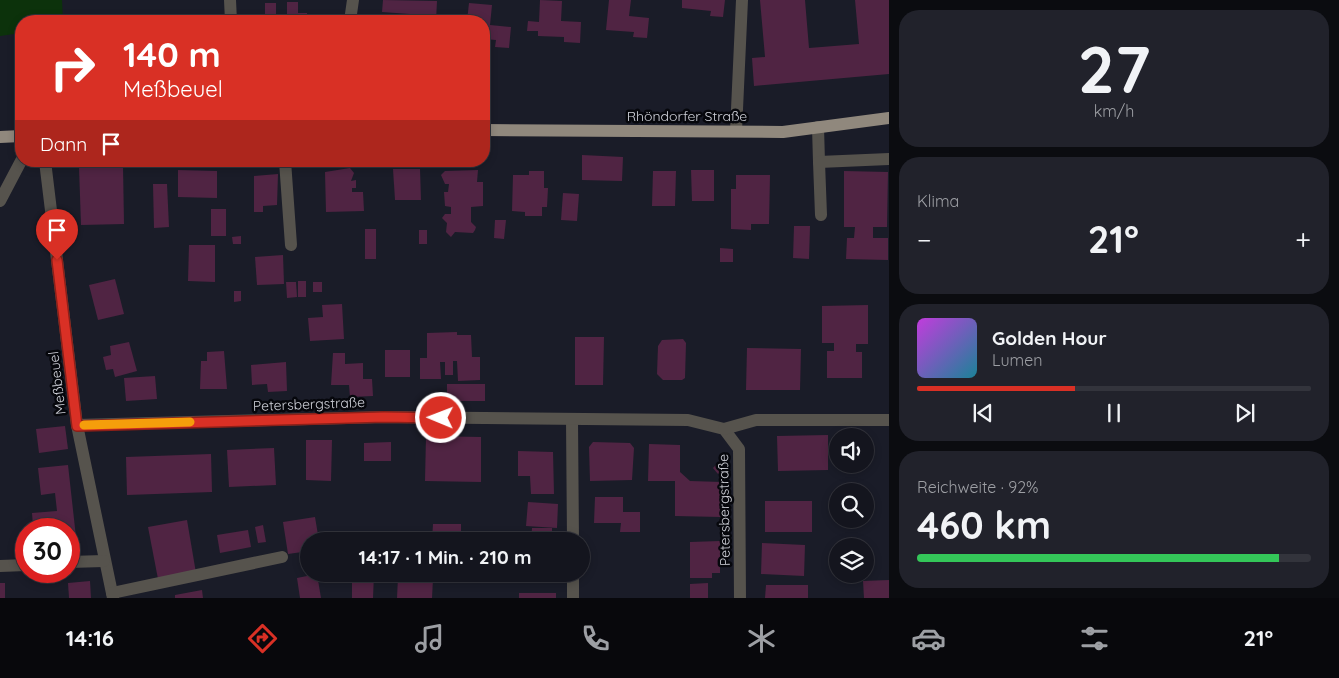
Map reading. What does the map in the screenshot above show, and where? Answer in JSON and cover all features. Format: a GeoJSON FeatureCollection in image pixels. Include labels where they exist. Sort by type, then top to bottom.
{"type":"FeatureCollection","features":[{"type":"Feature","properties":{"kind":"main road","name":"Rhöndorfer Straße"},"geometry":{"type":"LineString","coordinates":[[490,130],[782,132],[889,118]]}},
{"type":"Feature","properties":{"kind":"main road"},"geometry":{"type":"LineString","coordinates":[[0,137],[15,136]]}},
{"type":"Feature","properties":{"kind":"street"},"geometry":{"type":"LineString","coordinates":[[230,0],[231,15]]}},
{"type":"Feature","properties":{"kind":"street"},"geometry":{"type":"LineString","coordinates":[[351,15],[353,0]]}},
{"type":"Feature","properties":{"kind":"street"},"geometry":{"type":"LineString","coordinates":[[736,132],[742,0]]}},
{"type":"Feature","properties":{"kind":"street"},"geometry":{"type":"LineString","coordinates":[[818,127],[821,215]]}},
{"type":"Feature","properties":{"kind":"street"},"geometry":{"type":"LineString","coordinates":[[820,162],[889,159]]}},
{"type":"Feature","properties":{"kind":"street"},"geometry":{"type":"LineString","coordinates":[[0,201],[18,167]]}},
{"type":"Feature","properties":{"kind":"street","name":"Meßbeuel"},"geometry":{"type":"LineString","coordinates":[[47,167],[77,426],[112,596]]}},
{"type":"Feature","properties":{"kind":"street"},"geometry":{"type":"LineString","coordinates":[[285,167],[291,245]]}},
{"type":"Feature","properties":{"kind":"street"},"geometry":{"type":"LineString","coordinates":[[0,177],[13,176]]}},
{"type":"Feature","properties":{"kind":"street","name":"Petersbergstraße"},"geometry":{"type":"LineString","coordinates":[[77,426],[384,417],[688,420],[724,429],[739,449],[740,598]]}},
{"type":"Feature","properties":{"kind":"street"},"geometry":{"type":"LineString","coordinates":[[572,420],[573,532]]}},
{"type":"Feature","properties":{"kind":"street"},"geometry":{"type":"LineString","coordinates":[[724,429],[756,420],[889,420]]}},
{"type":"Feature","properties":{"kind":"street"},"geometry":{"type":"LineString","coordinates":[[112,596],[282,557]]}},
{"type":"Feature","properties":{"kind":"street"},"geometry":{"type":"LineString","coordinates":[[80,562],[104,561]]}},
{"type":"Feature","properties":{"kind":"street"},"geometry":{"type":"LineString","coordinates":[[0,566],[15,565]]}},
{"type":"Feature","properties":{"kind":"street"},"geometry":{"type":"LineString","coordinates":[[573,582],[573,598]]}},
{"type":"Feature","properties":{"kind":"green space"},"geometry":{"type":"Polygon","coordinates":[[[0,0],[62,0],[63,15],[15,15],[15,34],[0,36],[0,0]]]}},
{"type":"Feature","properties":{"kind":"building"},"geometry":{"type":"Polygon","coordinates":[[[383,0],[437,1],[436,15],[382,12],[383,0]]]}},
{"type":"Feature","properties":{"kind":"building"},"geometry":{"type":"Polygon","coordinates":[[[540,0],[562,1],[561,21],[581,22],[580,43],[564,42],[564,37],[538,36],[538,31],[527,31],[528,21],[539,22],[540,0]]]}},
{"type":"Feature","properties":{"kind":"building"},"geometry":{"type":"Polygon","coordinates":[[[609,0],[631,0],[629,16],[649,18],[647,38],[633,37],[634,32],[606,30],[609,0]]]}},
{"type":"Feature","properties":{"kind":"building"},"geometry":{"type":"Polygon","coordinates":[[[682,0],[725,0],[723,17],[710,16],[711,11],[682,8],[682,0]]]}},
{"type":"Feature","properties":{"kind":"building"},"geometry":{"type":"Polygon","coordinates":[[[760,0],[805,0],[809,48],[859,44],[855,0],[889,0],[889,74],[754,86],[752,58],[765,57],[760,0]]]}},
{"type":"Feature","properties":{"kind":"building"},"geometry":{"type":"Polygon","coordinates":[[[287,2],[298,2],[298,13],[307,13],[307,15],[265,15],[265,3],[276,3],[276,14],[287,14],[287,2]]]}},
{"type":"Feature","properties":{"kind":"building"},"geometry":{"type":"Polygon","coordinates":[[[469,3],[492,5],[490,25],[490,15],[468,15],[469,3]]]}},
{"type":"Feature","properties":{"kind":"building"},"geometry":{"type":"Polygon","coordinates":[[[490,25],[511,27],[509,48],[495,47],[496,40],[490,40],[490,25]]]}},
{"type":"Feature","properties":{"kind":"building"},"geometry":{"type":"Polygon","coordinates":[[[582,155],[623,157],[622,181],[582,180],[582,155]]]}},
{"type":"Feature","properties":{"kind":"building"},"geometry":{"type":"Polygon","coordinates":[[[79,167],[123,167],[124,224],[81,225],[79,167]]]}},
{"type":"Feature","properties":{"kind":"building"},"geometry":{"type":"Polygon","coordinates":[[[350,168],[354,173],[351,181],[356,180],[356,188],[352,188],[352,192],[363,192],[364,211],[326,212],[325,172],[350,168]]]}},
{"type":"Feature","properties":{"kind":"building"},"geometry":{"type":"Polygon","coordinates":[[[393,169],[420,169],[421,200],[395,200],[393,169]]]}},
{"type":"Feature","properties":{"kind":"building"},"geometry":{"type":"Polygon","coordinates":[[[178,170],[217,171],[217,198],[178,197],[178,170]]]}},
{"type":"Feature","properties":{"kind":"building"},"geometry":{"type":"Polygon","coordinates":[[[478,170],[477,182],[483,182],[483,206],[471,207],[471,222],[476,227],[475,230],[473,233],[455,232],[451,237],[446,232],[447,223],[442,218],[445,214],[451,214],[451,207],[445,206],[444,192],[448,192],[449,184],[445,184],[441,175],[445,171],[478,170]]]}},
{"type":"Feature","properties":{"kind":"building"},"geometry":{"type":"Polygon","coordinates":[[[691,170],[714,170],[714,201],[692,201],[691,170]]]}},
{"type":"Feature","properties":{"kind":"building"},"geometry":{"type":"Polygon","coordinates":[[[529,171],[544,171],[544,188],[548,188],[547,207],[542,207],[542,216],[525,216],[525,212],[512,211],[513,175],[529,175],[529,171]]]}},
{"type":"Feature","properties":{"kind":"building"},"geometry":{"type":"Polygon","coordinates":[[[653,171],[676,171],[675,206],[652,206],[653,171]]]}},
{"type":"Feature","properties":{"kind":"building"},"geometry":{"type":"Polygon","coordinates":[[[844,171],[888,172],[887,227],[873,227],[873,238],[888,238],[888,260],[846,259],[847,238],[854,238],[855,227],[844,227],[844,171]]]}},
{"type":"Feature","properties":{"kind":"building"},"geometry":{"type":"Polygon","coordinates":[[[278,174],[277,205],[263,206],[263,212],[254,212],[254,176],[278,174]]]}},
{"type":"Feature","properties":{"kind":"building"},"geometry":{"type":"Polygon","coordinates":[[[736,175],[770,175],[769,224],[751,224],[751,230],[731,229],[731,189],[736,189],[736,175]]]}},
{"type":"Feature","properties":{"kind":"building"},"geometry":{"type":"Polygon","coordinates":[[[153,184],[167,184],[169,227],[154,228],[153,184]]]}},
{"type":"Feature","properties":{"kind":"building"},"geometry":{"type":"Polygon","coordinates":[[[563,193],[579,194],[577,221],[561,220],[563,193]]]}},
{"type":"Feature","properties":{"kind":"building"},"geometry":{"type":"Polygon","coordinates":[[[211,209],[226,209],[226,236],[211,236],[211,209]]]}},
{"type":"Feature","properties":{"kind":"building"},"geometry":{"type":"Polygon","coordinates":[[[495,220],[506,220],[504,239],[494,238],[495,220]]]}},
{"type":"Feature","properties":{"kind":"building"},"geometry":{"type":"Polygon","coordinates":[[[794,226],[810,226],[809,259],[793,258],[794,226]]]}},
{"type":"Feature","properties":{"kind":"building"},"geometry":{"type":"Polygon","coordinates":[[[365,229],[376,229],[376,259],[365,259],[365,229]]]}},
{"type":"Feature","properties":{"kind":"building"},"geometry":{"type":"Polygon","coordinates":[[[419,230],[427,230],[427,244],[419,244],[419,230]]]}},
{"type":"Feature","properties":{"kind":"building"},"geometry":{"type":"Polygon","coordinates":[[[241,236],[241,244],[233,244],[232,237],[241,236]]]}},
{"type":"Feature","properties":{"kind":"building"},"geometry":{"type":"Polygon","coordinates":[[[189,245],[215,245],[215,282],[188,281],[189,245]]]}},
{"type":"Feature","properties":{"kind":"building"},"geometry":{"type":"Polygon","coordinates":[[[720,248],[733,249],[733,262],[720,262],[720,248]]]}},
{"type":"Feature","properties":{"kind":"building"},"geometry":{"type":"Polygon","coordinates":[[[283,255],[284,284],[257,285],[255,257],[283,255]]]}},
{"type":"Feature","properties":{"kind":"building"},"geometry":{"type":"Polygon","coordinates":[[[115,279],[124,314],[98,320],[89,285],[115,279]]]}},
{"type":"Feature","properties":{"kind":"building"},"geometry":{"type":"Polygon","coordinates":[[[298,281],[306,281],[306,297],[298,297],[298,281]]]}},
{"type":"Feature","properties":{"kind":"building"},"geometry":{"type":"Polygon","coordinates":[[[286,282],[296,282],[297,297],[287,298],[286,282]]]}},
{"type":"Feature","properties":{"kind":"building"},"geometry":{"type":"Polygon","coordinates":[[[313,282],[322,282],[322,292],[313,292],[313,282]]]}},
{"type":"Feature","properties":{"kind":"building"},"geometry":{"type":"Polygon","coordinates":[[[234,291],[241,291],[241,301],[234,302],[234,291]]]}},
{"type":"Feature","properties":{"kind":"building"},"geometry":{"type":"Polygon","coordinates":[[[342,304],[344,339],[310,341],[308,318],[323,317],[322,305],[342,304]]]}},
{"type":"Feature","properties":{"kind":"building"},"geometry":{"type":"Polygon","coordinates":[[[868,305],[868,344],[856,344],[856,352],[862,352],[862,378],[827,378],[827,351],[834,351],[834,343],[822,343],[822,306],[868,305]]]}},
{"type":"Feature","properties":{"kind":"building"},"geometry":{"type":"Polygon","coordinates":[[[457,332],[457,335],[471,335],[472,357],[480,357],[480,380],[458,381],[457,361],[453,361],[453,375],[445,375],[445,362],[440,362],[441,379],[420,379],[420,358],[427,358],[427,333],[457,332]]]}},
{"type":"Feature","properties":{"kind":"building"},"geometry":{"type":"Polygon","coordinates":[[[575,337],[604,337],[603,385],[575,385],[575,337]]]}},
{"type":"Feature","properties":{"kind":"building"},"geometry":{"type":"Polygon","coordinates":[[[683,339],[686,343],[685,378],[682,380],[663,380],[657,374],[658,346],[662,340],[683,339]]]}},
{"type":"Feature","properties":{"kind":"building"},"geometry":{"type":"Polygon","coordinates":[[[129,342],[137,371],[115,377],[113,369],[106,370],[103,357],[111,355],[110,346],[129,342]]]}},
{"type":"Feature","properties":{"kind":"building"},"geometry":{"type":"Polygon","coordinates":[[[747,348],[801,349],[800,390],[746,390],[747,348]]]}},
{"type":"Feature","properties":{"kind":"building"},"geometry":{"type":"Polygon","coordinates":[[[385,350],[410,350],[410,377],[385,377],[385,350]]]}},
{"type":"Feature","properties":{"kind":"building"},"geometry":{"type":"Polygon","coordinates":[[[224,351],[227,389],[200,389],[201,361],[207,361],[207,352],[224,351]]]}},
{"type":"Feature","properties":{"kind":"building"},"geometry":{"type":"Polygon","coordinates":[[[333,353],[345,353],[345,364],[363,363],[363,379],[372,379],[373,396],[350,397],[349,385],[331,385],[333,353]]]}},
{"type":"Feature","properties":{"kind":"building"},"geometry":{"type":"Polygon","coordinates":[[[286,362],[287,391],[268,392],[267,384],[252,385],[251,365],[286,362]]]}},
{"type":"Feature","properties":{"kind":"building"},"geometry":{"type":"Polygon","coordinates":[[[155,376],[157,399],[126,401],[124,378],[155,376]]]}},
{"type":"Feature","properties":{"kind":"building"},"geometry":{"type":"Polygon","coordinates":[[[447,384],[485,384],[485,401],[447,401],[447,384]]]}},
{"type":"Feature","properties":{"kind":"building"},"geometry":{"type":"Polygon","coordinates":[[[65,426],[68,449],[39,453],[36,429],[65,426]]]}},
{"type":"Feature","properties":{"kind":"building"},"geometry":{"type":"Polygon","coordinates":[[[828,435],[828,470],[778,471],[777,436],[828,435]]]}},
{"type":"Feature","properties":{"kind":"building"},"geometry":{"type":"Polygon","coordinates":[[[426,436],[481,437],[481,482],[425,481],[426,436]]]}},
{"type":"Feature","properties":{"kind":"building"},"geometry":{"type":"Polygon","coordinates":[[[306,440],[332,440],[331,481],[306,480],[306,440]]]}},
{"type":"Feature","properties":{"kind":"building"},"geometry":{"type":"Polygon","coordinates":[[[391,442],[391,461],[364,461],[364,443],[391,442]]]}},
{"type":"Feature","properties":{"kind":"building"},"geometry":{"type":"Polygon","coordinates":[[[593,442],[630,443],[634,448],[632,480],[590,481],[589,447],[593,442]]]}},
{"type":"Feature","properties":{"kind":"building"},"geometry":{"type":"Polygon","coordinates":[[[649,444],[680,445],[680,472],[690,481],[722,482],[721,517],[675,516],[675,481],[648,481],[649,444]]]}},
{"type":"Feature","properties":{"kind":"building"},"geometry":{"type":"Polygon","coordinates":[[[274,448],[276,485],[229,487],[227,450],[274,448]]]}},
{"type":"Feature","properties":{"kind":"building"},"geometry":{"type":"Polygon","coordinates":[[[518,451],[553,452],[554,494],[531,494],[530,476],[518,476],[518,451]]]}},
{"type":"Feature","properties":{"kind":"building"},"geometry":{"type":"Polygon","coordinates":[[[211,454],[212,492],[127,495],[126,457],[211,454]]]}},
{"type":"Feature","properties":{"kind":"building"},"geometry":{"type":"Polygon","coordinates":[[[723,458],[729,464],[718,474],[713,468],[723,458]]]}},
{"type":"Feature","properties":{"kind":"building"},"geometry":{"type":"Polygon","coordinates":[[[68,465],[74,518],[32,518],[32,513],[57,511],[55,493],[41,495],[38,468],[68,465]]]}},
{"type":"Feature","properties":{"kind":"building"},"geometry":{"type":"Polygon","coordinates":[[[595,497],[623,497],[623,512],[640,512],[640,532],[620,532],[621,523],[594,523],[595,497]]]}},
{"type":"Feature","properties":{"kind":"building"},"geometry":{"type":"Polygon","coordinates":[[[765,501],[812,501],[812,532],[765,532],[765,501]]]}},
{"type":"Feature","properties":{"kind":"building"},"geometry":{"type":"Polygon","coordinates":[[[528,502],[558,504],[557,528],[526,526],[528,502]]]}},
{"type":"Feature","properties":{"kind":"building"},"geometry":{"type":"Polygon","coordinates":[[[315,517],[318,532],[300,532],[300,552],[288,554],[283,522],[315,517]]]}},
{"type":"Feature","properties":{"kind":"building"},"geometry":{"type":"Polygon","coordinates":[[[187,520],[196,573],[158,579],[148,527],[187,520]]]}},
{"type":"Feature","properties":{"kind":"building"},"geometry":{"type":"Polygon","coordinates":[[[433,524],[461,524],[461,532],[433,532],[433,524]]]}},
{"type":"Feature","properties":{"kind":"building"},"geometry":{"type":"Polygon","coordinates":[[[263,525],[266,542],[258,543],[255,527],[263,525]]]}},
{"type":"Feature","properties":{"kind":"building"},"geometry":{"type":"Polygon","coordinates":[[[532,528],[552,528],[552,532],[532,532],[532,528]]]}},
{"type":"Feature","properties":{"kind":"building"},"geometry":{"type":"Polygon","coordinates":[[[248,530],[251,547],[220,553],[217,535],[248,530]]]}},
{"type":"Feature","properties":{"kind":"building"},"geometry":{"type":"Polygon","coordinates":[[[720,541],[720,573],[712,573],[712,578],[690,578],[690,542],[720,541]]]}},
{"type":"Feature","properties":{"kind":"building"},"geometry":{"type":"Polygon","coordinates":[[[762,543],[805,545],[804,576],[761,574],[762,543]]]}},
{"type":"Feature","properties":{"kind":"building"},"geometry":{"type":"Polygon","coordinates":[[[300,577],[300,582],[318,582],[321,598],[300,598],[297,578],[300,577]]]}},
{"type":"Feature","properties":{"kind":"building"},"geometry":{"type":"Polygon","coordinates":[[[889,580],[889,598],[864,598],[863,583],[874,583],[874,581],[889,580]]]}},
{"type":"Feature","properties":{"kind":"building"},"geometry":{"type":"Polygon","coordinates":[[[90,581],[91,598],[69,598],[68,583],[90,581]]]}},
{"type":"Feature","properties":{"kind":"building"},"geometry":{"type":"Polygon","coordinates":[[[352,582],[374,582],[373,598],[352,598],[352,582]]]}},
{"type":"Feature","properties":{"kind":"building"},"geometry":{"type":"Polygon","coordinates":[[[398,582],[433,582],[432,598],[397,598],[398,582]]]}},
{"type":"Feature","properties":{"kind":"building"},"geometry":{"type":"Polygon","coordinates":[[[0,583],[5,583],[5,598],[0,598],[0,583]]]}},
{"type":"Feature","properties":{"kind":"building"},"geometry":{"type":"Polygon","coordinates":[[[708,583],[708,598],[690,598],[690,584],[708,583]]]}},
{"type":"Feature","properties":{"kind":"building"},"geometry":{"type":"Polygon","coordinates":[[[766,585],[808,585],[808,598],[765,598],[766,585]]]}},
{"type":"Feature","properties":{"kind":"building"},"geometry":{"type":"Polygon","coordinates":[[[202,590],[203,598],[175,598],[175,595],[202,590]]]}},
{"type":"Feature","properties":{"kind":"building"},"geometry":{"type":"Polygon","coordinates":[[[519,593],[556,593],[556,598],[519,598],[519,593]]]}},
{"type":"Feature","properties":{"kind":"slow traffic"},"geometry":{"type":"LineString","coordinates":[[84,425],[190,422]]}},
{"type":"Feature","properties":{"kind":"route"},"geometry":{"type":"LineString","coordinates":[[57,260],[77,426],[384,417],[441,418]]}}]}
